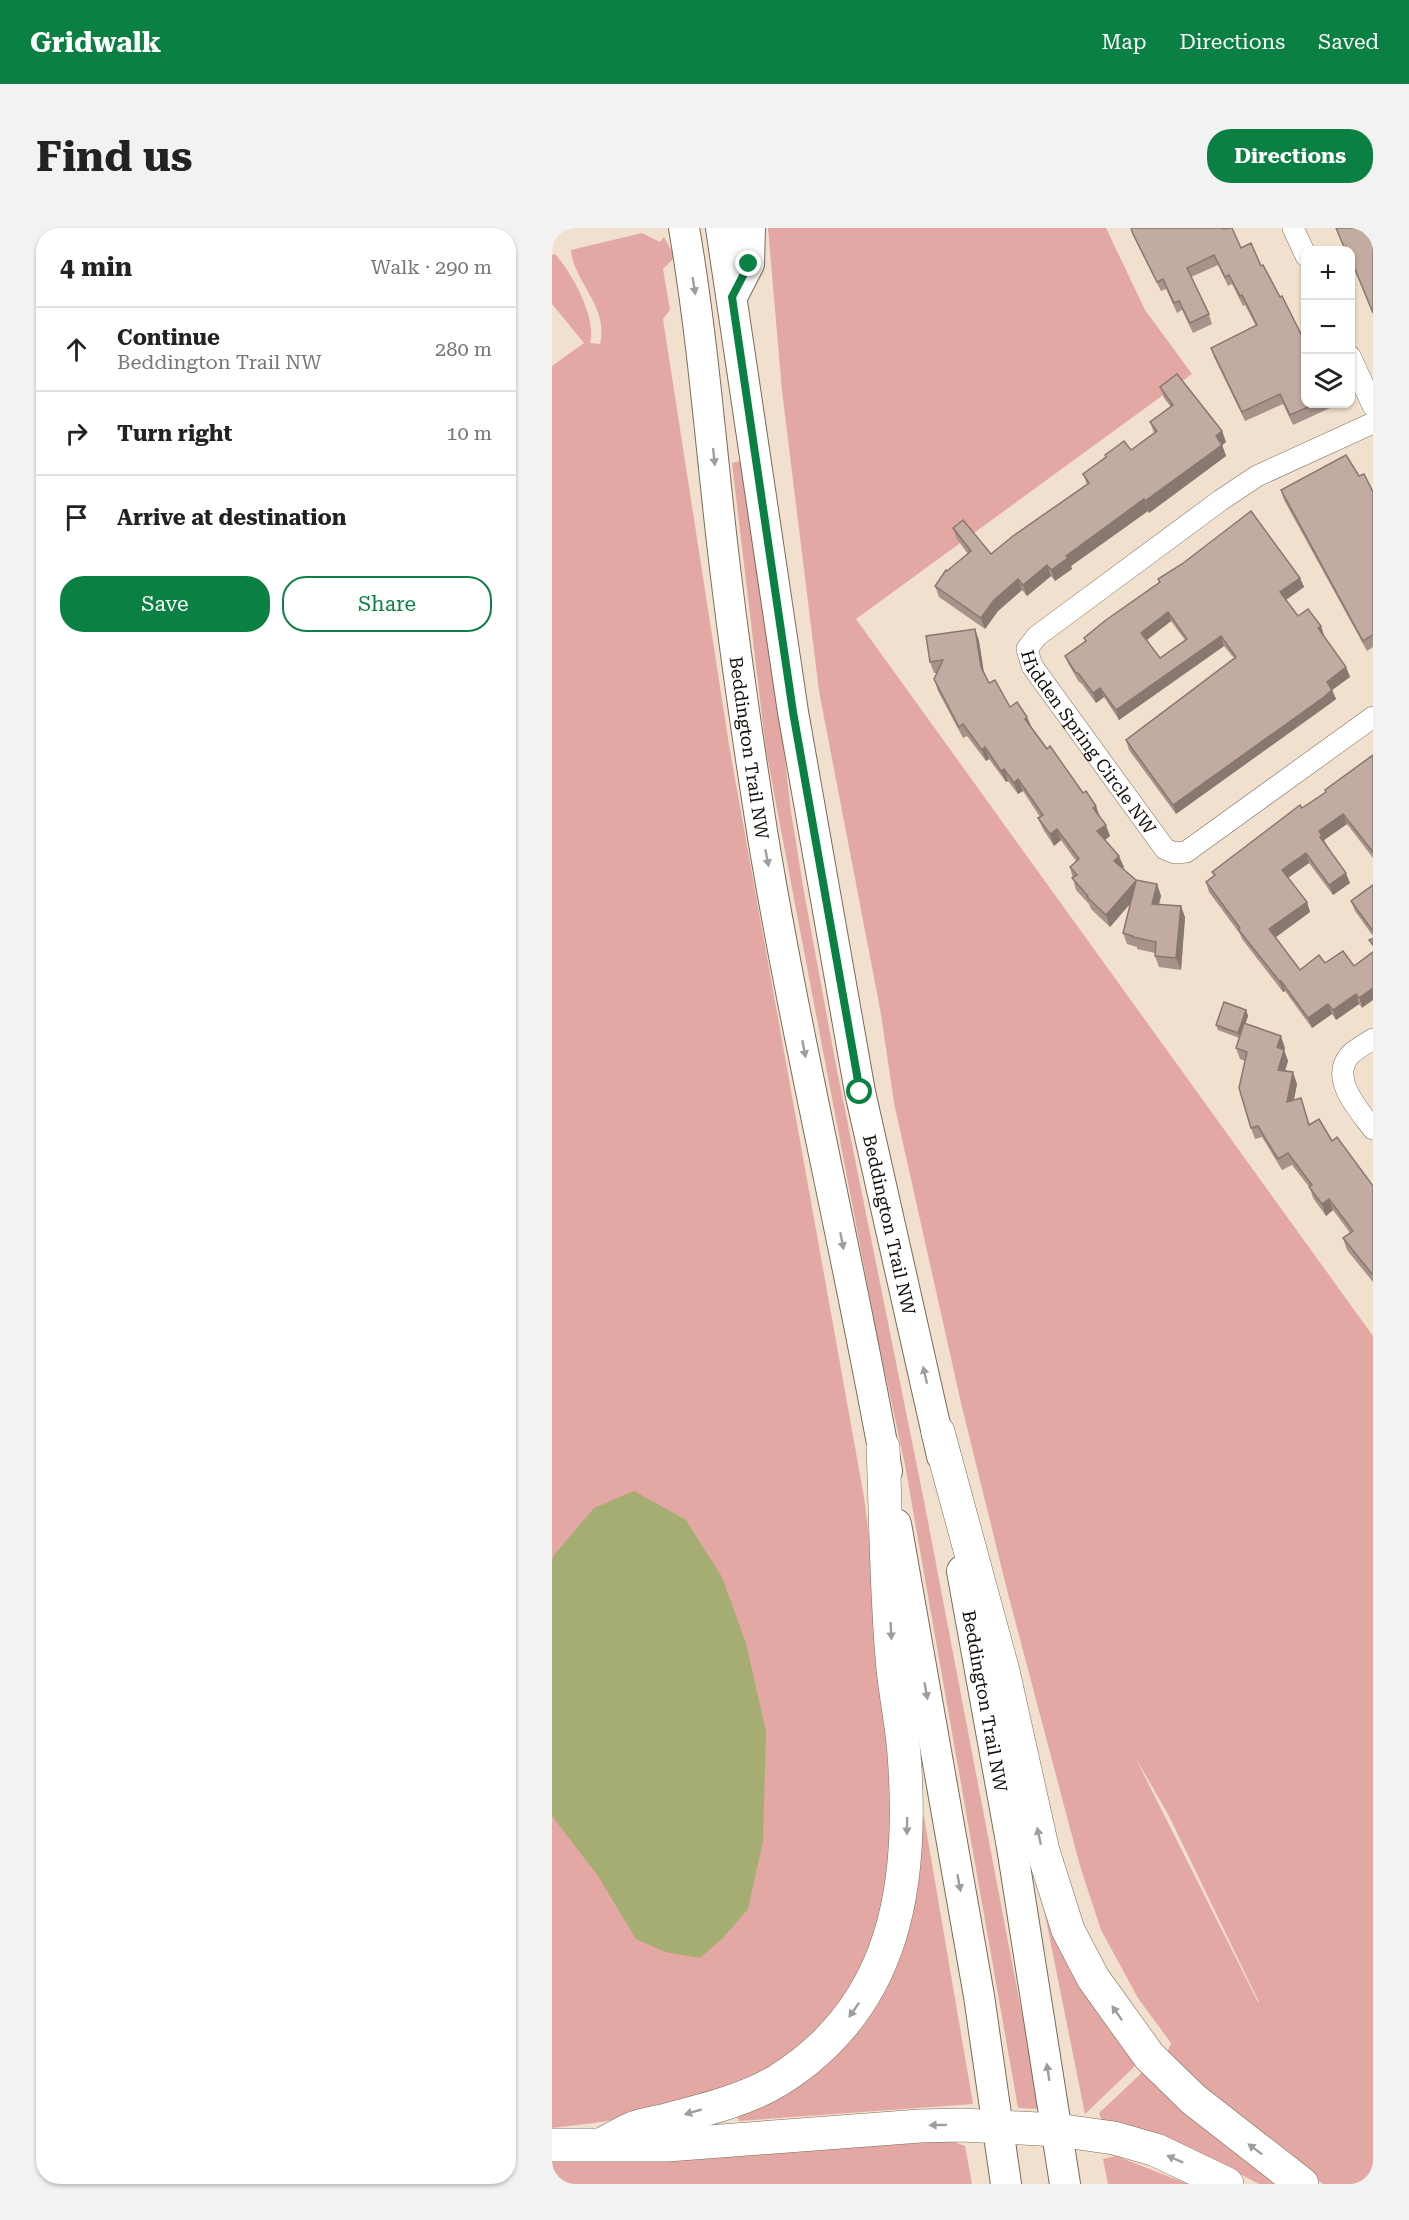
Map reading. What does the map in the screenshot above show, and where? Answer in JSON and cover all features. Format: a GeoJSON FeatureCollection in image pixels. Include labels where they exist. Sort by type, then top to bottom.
{"type":"FeatureCollection","features":[{"type":"Feature","properties":{"kind":"highway"},"geometry":{"type":"LineString","coordinates":[[938,1432],[1003,1671],[1043,1851],[1068,1930],[1093,1978],[1149,2056],[1193,2099],[1302,2184]]}},
{"type":"Feature","properties":{"kind":"highway"},"geometry":{"type":"LineString","coordinates":[[603,2144],[631,2129],[716,2105],[776,2082],[814,2052],[851,2015],[870,1985],[884,1955],[902,1892],[907,1848],[907,1810],[904,1753],[893,1668],[883,1447]]}},
{"type":"Feature","properties":{"kind":"highway"},"geometry":{"type":"LineString","coordinates":[[552,2145],[690,2144],[920,2126],[962,2125],[1057,2130],[1114,2138],[1156,2150],[1227,2184]]}},
{"type":"Feature","properties":{"kind":"main road","name":"Beddington Trail NW"},"geometry":{"type":"LineString","coordinates":[[684,228],[705,376],[740,684],[763,836],[883,1447],[979,1996],[1006,2184]]}},
{"type":"Feature","properties":{"kind":"main road","name":"Beddington Trail NW"},"geometry":{"type":"LineString","coordinates":[[721,228],[793,712],[860,1092],[938,1432],[1012,1847],[1065,2184]]}},
{"type":"Feature","properties":{"kind":"main road"},"geometry":{"type":"LineString","coordinates":[[732,297],[749,264],[750,228]]}},
{"type":"Feature","properties":{"kind":"street"},"geometry":{"type":"LineString","coordinates":[[1293,228],[1301,247]]}},
{"type":"Feature","properties":{"kind":"street"},"geometry":{"type":"LineString","coordinates":[[1355,367],[1373,406]]}},
{"type":"Feature","properties":{"kind":"street","name":"Hidden Spring Circle NW"},"geometry":{"type":"LineString","coordinates":[[1373,423],[1257,476],[1038,636],[1027,649],[1032,666],[1165,849],[1174,853],[1186,852],[1373,717]]}},
{"type":"Feature","properties":{"kind":"street"},"geometry":{"type":"LineString","coordinates":[[1373,1039],[1349,1056],[1342,1074],[1347,1091],[1373,1129]]}},
{"type":"Feature","properties":{"kind":"shaded area"},"geometry":{"type":"Polygon","coordinates":[[[768,228],[1106,228],[1145,310],[1192,374],[856,619],[1373,1336],[1373,2184],[1323,2184],[1166,2055],[1171,2043],[1138,1998],[1101,1930],[1080,1866],[1007,1590],[961,1403],[894,1103],[881,1014],[819,691],[782,391],[768,228]],[[1134,1755],[1259,2002],[1169,1816],[1134,1755]]]}},
{"type":"Feature","properties":{"kind":"shaded area"},"geometry":{"type":"Polygon","coordinates":[[[642,233],[660,242],[664,237],[675,257],[663,269],[670,310],[663,319],[729,745],[864,1497],[875,1584],[888,1743],[892,1860],[872,1950],[838,2009],[801,2046],[750,2080],[657,2113],[552,2128],[552,366],[584,343],[552,304],[552,255],[555,254],[562,262],[582,296],[590,321],[590,343],[600,344],[600,318],[573,262],[571,250],[642,233]]]}},
{"type":"Feature","properties":{"kind":"shaded area"},"geometry":{"type":"Polygon","coordinates":[[[740,461],[764,578],[791,812],[804,892],[835,1060],[925,1506],[1040,2109],[1018,2108],[905,1465],[878,1340],[766,750],[732,463],[740,461]]]}},
{"type":"Feature","properties":{"kind":"shaded area"},"geometry":{"type":"Polygon","coordinates":[[[634,1491],[686,1520],[722,1577],[746,1643],[766,1732],[763,1841],[748,1909],[723,1938],[700,1958],[665,1952],[636,1939],[598,1876],[552,1816],[552,1561],[554,1555],[594,1508],[634,1491]]]}},
{"type":"Feature","properties":{"kind":"shaded area"},"geometry":{"type":"Polygon","coordinates":[[[924,1817],[973,2104],[739,2121],[736,2112],[838,2044],[915,1820],[924,1817]]]}},
{"type":"Feature","properties":{"kind":"shaded area"},"geometry":{"type":"Polygon","coordinates":[[[1040,1890],[1137,2059],[1134,2067],[1085,2114],[1040,1890]]]}},
{"type":"Feature","properties":{"kind":"shaded area"},"geometry":{"type":"Polygon","coordinates":[[[1147,2068],[1281,2184],[1259,2184],[1208,2157],[1102,2121],[1099,2113],[1147,2068]]]}},
{"type":"Feature","properties":{"kind":"shaded area"},"geometry":{"type":"Polygon","coordinates":[[[946,2139],[965,2146],[972,2184],[552,2184],[552,2159],[946,2139]]]}},
{"type":"Feature","properties":{"kind":"shaded area"},"geometry":{"type":"Polygon","coordinates":[[[1116,2156],[1188,2184],[1108,2184],[1103,2159],[1116,2156]]]}},
{"type":"Feature","properties":{"kind":"building"},"geometry":{"type":"Polygon","coordinates":[[[1131,228],[1232,228],[1241,248],[1251,243],[1261,266],[1263,265],[1280,297],[1282,296],[1301,334],[1301,408],[1306,408],[1290,415],[1280,394],[1242,412],[1211,348],[1257,325],[1242,295],[1240,296],[1229,275],[1225,277],[1214,255],[1187,268],[1209,314],[1190,323],[1179,301],[1174,303],[1163,279],[1157,282],[1131,228]]]}},
{"type":"Feature","properties":{"kind":"building"},"geometry":{"type":"Polygon","coordinates":[[[1336,228],[1373,228],[1373,313],[1355,269],[1355,246],[1344,246],[1336,228]]]}},
{"type":"Feature","properties":{"kind":"building"},"geometry":{"type":"Polygon","coordinates":[[[1177,374],[1222,431],[1216,436],[1222,445],[1066,556],[1068,558],[1051,570],[1047,565],[1023,585],[1018,579],[994,600],[981,618],[935,586],[946,570],[971,551],[953,528],[963,520],[991,554],[1089,483],[1083,474],[1106,457],[1105,455],[1124,441],[1131,450],[1157,431],[1150,422],[1173,405],[1160,387],[1177,374]]]}},
{"type":"Feature","properties":{"kind":"building"},"geometry":{"type":"Polygon","coordinates":[[[1346,455],[1359,476],[1364,474],[1373,492],[1373,635],[1363,641],[1281,490],[1346,455]]]}},
{"type":"Feature","properties":{"kind":"building"},"geometry":{"type":"Polygon","coordinates":[[[1251,511],[1300,578],[1280,592],[1298,616],[1308,609],[1321,626],[1318,628],[1346,667],[1327,682],[1332,690],[1324,697],[1173,805],[1126,740],[1236,657],[1221,636],[1116,710],[1100,688],[1093,693],[1065,656],[1086,641],[1084,638],[1106,620],[1160,582],[1158,579],[1182,564],[1251,511]],[[1168,612],[1141,633],[1160,658],[1187,639],[1168,612]]]}},
{"type":"Feature","properties":{"kind":"building"},"geometry":{"type":"Polygon","coordinates":[[[975,629],[981,667],[989,683],[995,680],[1010,707],[1017,702],[1027,717],[1025,719],[1047,749],[1050,746],[1083,793],[1086,791],[1096,806],[1093,808],[1106,825],[1097,831],[1119,856],[1114,861],[1136,880],[1157,884],[1152,904],[1181,906],[1176,958],[1155,956],[1156,942],[1123,933],[1136,881],[1106,915],[1087,897],[1072,878],[1077,875],[1070,867],[1079,859],[1057,829],[1050,834],[1038,818],[1043,815],[1018,779],[1014,783],[1004,769],[1001,771],[985,747],[982,750],[963,724],[959,727],[934,679],[943,660],[930,662],[926,636],[975,629]]]}},
{"type":"Feature","properties":{"kind":"building"},"geometry":{"type":"Polygon","coordinates":[[[1373,755],[1373,852],[1343,814],[1319,831],[1322,836],[1320,837],[1346,873],[1329,885],[1306,853],[1282,870],[1307,902],[1269,929],[1300,970],[1319,955],[1325,963],[1343,951],[1354,966],[1373,952],[1373,988],[1359,998],[1356,994],[1333,1010],[1328,1004],[1308,1018],[1238,929],[1240,928],[1206,882],[1215,875],[1212,872],[1300,805],[1302,808],[1326,792],[1325,790],[1373,755]]]}},
{"type":"Feature","properties":{"kind":"building"},"geometry":{"type":"Polygon","coordinates":[[[1373,885],[1373,931],[1351,901],[1373,885]]]}},
{"type":"Feature","properties":{"kind":"building"},"geometry":{"type":"Polygon","coordinates":[[[1224,1002],[1246,1010],[1238,1033],[1216,1025],[1224,1002]]]}},
{"type":"Feature","properties":{"kind":"building"},"geometry":{"type":"Polygon","coordinates":[[[1244,1023],[1281,1036],[1277,1047],[1284,1050],[1278,1070],[1293,1072],[1287,1102],[1301,1098],[1309,1125],[1319,1119],[1332,1141],[1337,1137],[1373,1186],[1373,1274],[1343,1238],[1353,1231],[1329,1199],[1322,1204],[1309,1187],[1312,1185],[1288,1153],[1278,1159],[1258,1126],[1251,1128],[1239,1088],[1247,1052],[1236,1048],[1244,1023]]]}},
{"type":"Feature","properties":{"kind":"route"},"geometry":{"type":"LineString","coordinates":[[749,264],[732,297],[793,712],[860,1092]]}}]}
